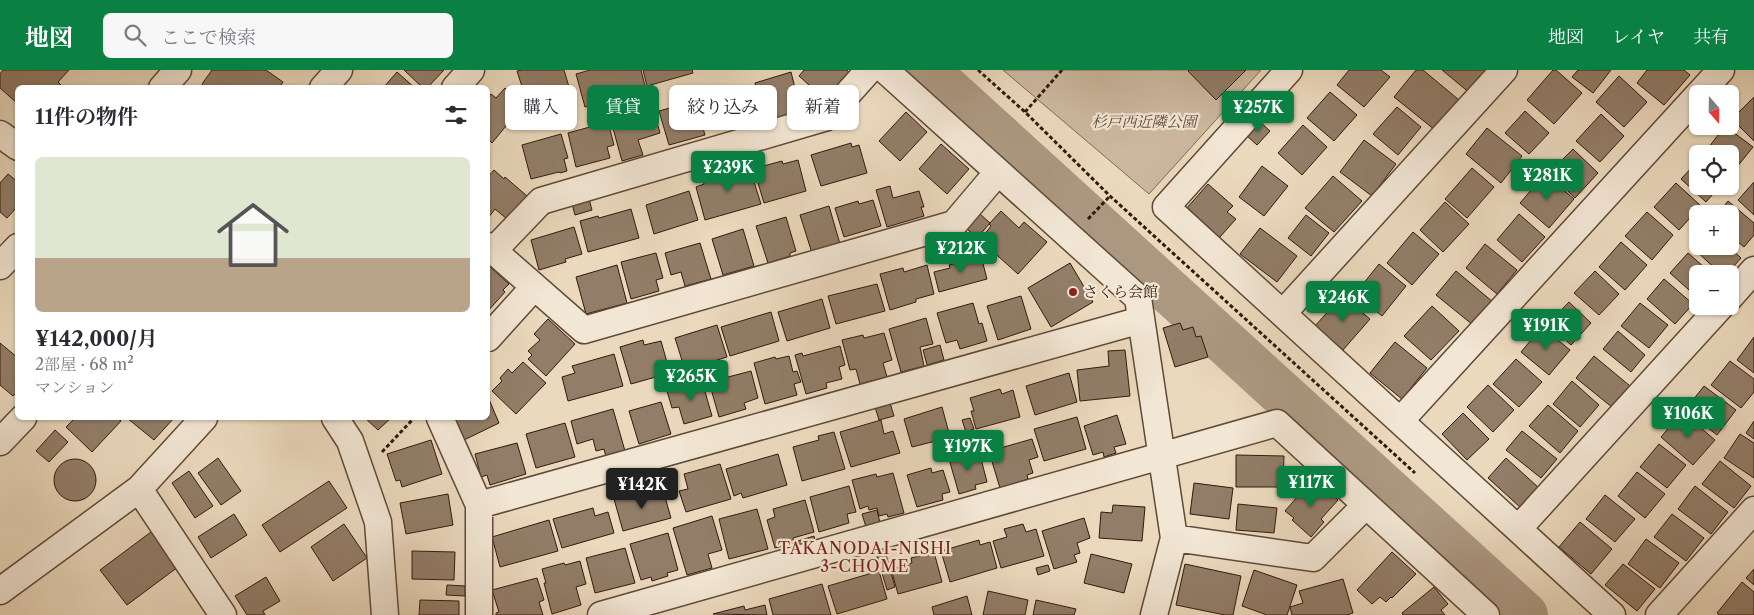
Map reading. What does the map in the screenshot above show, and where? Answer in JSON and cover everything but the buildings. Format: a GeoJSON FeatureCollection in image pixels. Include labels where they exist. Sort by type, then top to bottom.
{"type":"FeatureCollection","features":[{"type":"Feature","properties":{"kind":"street"},"geometry":{"type":"LineString","coordinates":[[165,85],[178,70]]}},
{"type":"Feature","properties":{"kind":"street"},"geometry":{"type":"LineString","coordinates":[[326,85],[339,70]]}},
{"type":"Feature","properties":{"kind":"street"},"geometry":{"type":"LineString","coordinates":[[458,85],[471,70]]}},
{"type":"Feature","properties":{"kind":"street"},"geometry":{"type":"LineString","coordinates":[[869,70],[827,117],[541,201],[490,249],[584,330],[954,224],[998,172]]}},
{"type":"Feature","properties":{"kind":"street"},"geometry":{"type":"LineString","coordinates":[[885,70],[1138,298],[1174,538],[1154,615]]}},
{"type":"Feature","properties":{"kind":"street"},"geometry":{"type":"LineString","coordinates":[[1289,70],[1166,206],[1612,615]]}},
{"type":"Feature","properties":{"kind":"street"},"geometry":{"type":"LineString","coordinates":[[1283,314],[1504,70]]}},
{"type":"Feature","properties":{"kind":"street"},"geometry":{"type":"LineString","coordinates":[[1707,85],[1721,70]]}},
{"type":"Feature","properties":{"kind":"street"},"geometry":{"type":"LineString","coordinates":[[1400,421],[1689,105]]}},
{"type":"Feature","properties":{"kind":"street"},"geometry":{"type":"LineString","coordinates":[[0,134],[15,145]]}},
{"type":"Feature","properties":{"kind":"street"},"geometry":{"type":"LineString","coordinates":[[0,266],[15,250]]}},
{"type":"Feature","properties":{"kind":"street"},"geometry":{"type":"LineString","coordinates":[[1739,287],[1754,270]]}},
{"type":"Feature","properties":{"kind":"street"},"geometry":{"type":"LineString","coordinates":[[490,336],[534,287]]}},
{"type":"Feature","properties":{"kind":"street"},"geometry":{"type":"LineString","coordinates":[[1518,528],[1713,315]]}},
{"type":"Feature","properties":{"kind":"street"},"geometry":{"type":"LineString","coordinates":[[479,505],[1141,320]]}},
{"type":"Feature","properties":{"kind":"street"},"geometry":{"type":"LineString","coordinates":[[0,442],[21,420]]}},
{"type":"Feature","properties":{"kind":"street"},"geometry":{"type":"LineString","coordinates":[[0,591],[139,489],[202,420]]}},
{"type":"Feature","properties":{"kind":"street"},"geometry":{"type":"LineString","coordinates":[[336,420],[350,440],[378,522],[386,615]]}},
{"type":"Feature","properties":{"kind":"street"},"geometry":{"type":"LineString","coordinates":[[441,420],[479,505],[479,615]]}},
{"type":"Feature","properties":{"kind":"street"},"geometry":{"type":"LineString","coordinates":[[601,615],[1277,423],[1486,615]]}},
{"type":"Feature","properties":{"kind":"street"},"geometry":{"type":"LineString","coordinates":[[139,489],[223,615]]}},
{"type":"Feature","properties":{"kind":"street"},"geometry":{"type":"LineString","coordinates":[[1174,538],[1313,558],[1366,504]]}},
{"type":"Feature","properties":{"kind":"street"},"geometry":{"type":"LineString","coordinates":[[1659,615],[1754,510]]}},
{"type":"Feature","properties":{"kind":"path"},"geometry":{"type":"LineString","coordinates":[[1025,112],[1062,70]]}},
{"type":"Feature","properties":{"kind":"path"},"geometry":{"type":"LineString","coordinates":[[376,459],[412,420]]}},
{"type":"Feature","properties":{"kind":"green space","name":"杉戸西近隣公園"},"geometry":{"type":"Polygon","coordinates":[[[1003,70],[1261,70],[1149,194],[1003,70]]]}},
{"type":"Feature","properties":{"kind":"waterway"},"geometry":{"type":"LineString","coordinates":[[926,70],[1525,615]]}},
{"type":"Feature","properties":{"kind":"place","name":"さくら会館"},"geometry":{"type":"Point","coordinates":[1073,292]}},
{"type":"Feature","properties":{"kind":"district","name":"TAKANODAI-NISHI 3-CHOME"},"geometry":{"type":"Point","coordinates":[865,557]}}]}
